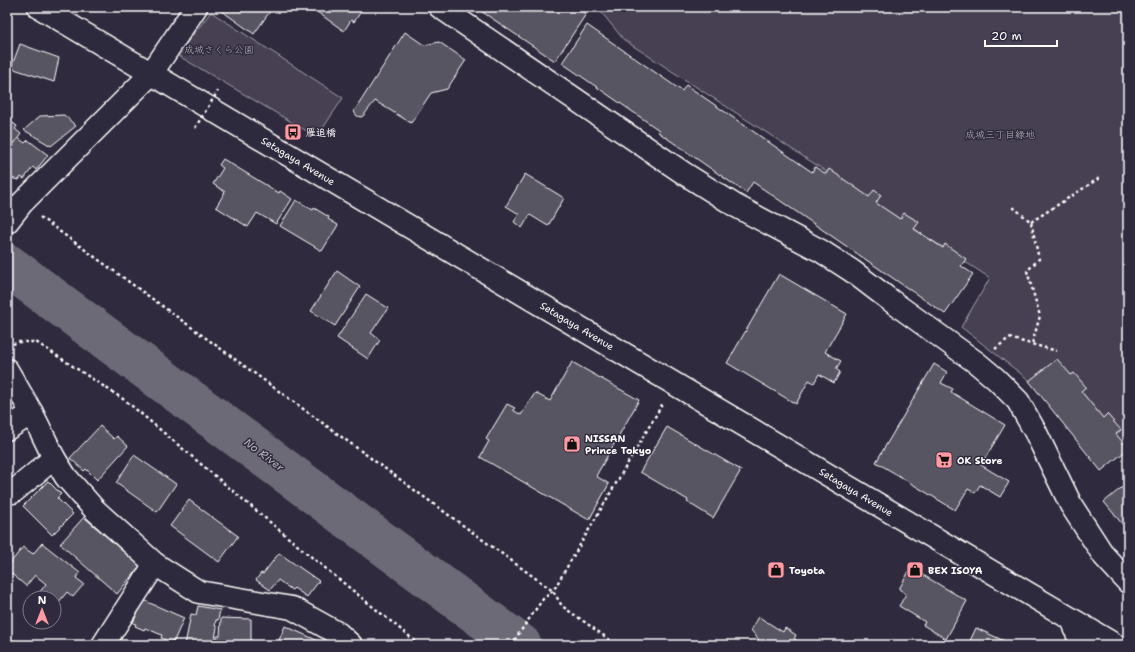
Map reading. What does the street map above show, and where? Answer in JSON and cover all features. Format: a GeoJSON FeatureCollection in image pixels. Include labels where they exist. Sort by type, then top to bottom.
{"type":"FeatureCollection","features":[{"type":"Feature","properties":{"kind":"street","name":"Setagaya Avenue"},"geometry":{"type":"LineString","coordinates":[[39,7],[1115,645]]}},
{"type":"Feature","properties":{"kind":"street"},"geometry":{"type":"LineString","coordinates":[[15,212],[151,74],[196,7]]}},
{"type":"Feature","properties":{"kind":"street"},"geometry":{"type":"LineString","coordinates":[[440,7],[637,142],[710,190],[736,206],[821,250],[977,363],[1018,401],[1036,433],[1071,505],[1104,556],[1128,582]]}},
{"type":"Feature","properties":{"kind":"street"},"geometry":{"type":"LineString","coordinates":[[7,370],[32,413],[54,458],[66,477],[95,510],[154,564],[199,592],[292,608],[339,634],[351,645]]}},
{"type":"Feature","properties":{"kind":"street"},"geometry":{"type":"LineString","coordinates":[[7,429],[32,413]]}},
{"type":"Feature","properties":{"kind":"street"},"geometry":{"type":"LineString","coordinates":[[13,492],[54,458]]}},
{"type":"Feature","properties":{"kind":"street"},"geometry":{"type":"LineString","coordinates":[[103,645],[154,564]]}},
{"type":"Feature","properties":{"kind":"street"},"geometry":{"type":"LineString","coordinates":[[1073,621],[1081,645]]}},
{"type":"Feature","properties":{"kind":"path"},"geometry":{"type":"LineString","coordinates":[[195,128],[218,91]]}},
{"type":"Feature","properties":{"kind":"path"},"geometry":{"type":"LineString","coordinates":[[1031,222],[1101,177]]}},
{"type":"Feature","properties":{"kind":"path"},"geometry":{"type":"LineString","coordinates":[[1013,207],[1031,222],[1039,259],[1027,271],[1040,316],[1032,344]]}},
{"type":"Feature","properties":{"kind":"path"},"geometry":{"type":"LineString","coordinates":[[15,212],[50,224],[553,591],[562,606],[617,645]]}},
{"type":"Feature","properties":{"kind":"path"},"geometry":{"type":"LineString","coordinates":[[977,363],[1009,338],[1057,351]]}},
{"type":"Feature","properties":{"kind":"path"},"geometry":{"type":"LineString","coordinates":[[7,346],[19,342],[36,342],[126,401],[309,555],[420,645]]}},
{"type":"Feature","properties":{"kind":"path"},"geometry":{"type":"LineString","coordinates":[[511,645],[543,599],[553,591],[674,384]]}},
{"type":"Feature","properties":{"kind":"green space","name":"成城三丁目緑地"},"geometry":{"type":"Polygon","coordinates":[[[597,7],[1128,7],[1128,450],[1061,369],[1034,384],[961,327],[990,278],[624,40],[597,7]]]}},
{"type":"Feature","properties":{"kind":"green space","name":"成城さくら公園"},"geometry":{"type":"Polygon","coordinates":[[[211,12],[343,98],[317,137],[177,55],[211,12]]]}},
{"type":"Feature","properties":{"kind":"building"},"geometry":{"type":"Polygon","coordinates":[[[220,7],[273,7],[254,34],[219,9],[220,7]]]}},
{"type":"Feature","properties":{"kind":"building"},"geometry":{"type":"Polygon","coordinates":[[[310,7],[364,7],[354,22],[351,20],[344,31],[310,7]]]}},
{"type":"Feature","properties":{"kind":"building"},"geometry":{"type":"Polygon","coordinates":[[[475,7],[575,7],[586,14],[555,61],[475,7]]]}},
{"type":"Feature","properties":{"kind":"building"},"geometry":{"type":"Polygon","coordinates":[[[587,25],[682,91],[686,85],[812,172],[815,167],[826,174],[829,169],[869,197],[874,190],[881,195],[876,203],[900,219],[904,213],[919,222],[914,229],[943,248],[945,244],[966,259],[961,266],[973,274],[945,314],[753,182],[746,193],[658,132],[659,130],[562,63],[587,25]]]}},
{"type":"Feature","properties":{"kind":"building"},"geometry":{"type":"Polygon","coordinates":[[[405,32],[424,45],[439,42],[466,60],[447,89],[431,93],[411,123],[375,101],[363,116],[357,116],[354,112],[355,110],[405,32]]]}},
{"type":"Feature","properties":{"kind":"building"},"geometry":{"type":"Polygon","coordinates":[[[20,44],[59,58],[54,82],[11,68],[20,44]]]}},
{"type":"Feature","properties":{"kind":"building"},"geometry":{"type":"Polygon","coordinates":[[[64,115],[76,126],[51,146],[24,130],[40,116],[64,115]]]}},
{"type":"Feature","properties":{"kind":"building"},"geometry":{"type":"Polygon","coordinates":[[[7,119],[17,126],[15,129],[21,134],[7,153],[7,119]]]}},
{"type":"Feature","properties":{"kind":"building"},"geometry":{"type":"Polygon","coordinates":[[[18,138],[25,143],[28,140],[48,155],[36,170],[33,167],[24,179],[21,177],[19,180],[14,179],[7,173],[7,154],[18,138]]]}},
{"type":"Feature","properties":{"kind":"building"},"geometry":{"type":"Polygon","coordinates":[[[223,159],[279,193],[280,191],[292,199],[276,224],[257,213],[248,227],[216,207],[225,192],[213,184],[223,168],[219,165],[223,159]]]}},
{"type":"Feature","properties":{"kind":"building"},"geometry":{"type":"Polygon","coordinates":[[[525,174],[564,198],[548,226],[530,215],[522,228],[514,222],[519,214],[506,206],[525,174]]]}},
{"type":"Feature","properties":{"kind":"building"},"geometry":{"type":"Polygon","coordinates":[[[296,200],[313,210],[314,208],[329,217],[328,219],[338,225],[322,251],[280,226],[296,200]]]}},
{"type":"Feature","properties":{"kind":"building"},"geometry":{"type":"Polygon","coordinates":[[[337,271],[360,287],[335,326],[311,311],[337,271]]]}},
{"type":"Feature","properties":{"kind":"building"},"geometry":{"type":"Polygon","coordinates":[[[779,274],[847,314],[825,352],[841,361],[836,369],[840,372],[834,383],[819,374],[814,383],[809,380],[796,404],[727,363],[779,274]]]}},
{"type":"Feature","properties":{"kind":"building"},"geometry":{"type":"Polygon","coordinates":[[[366,294],[388,308],[371,333],[380,340],[368,359],[337,338],[366,294]]]}},
{"type":"Feature","properties":{"kind":"building"},"geometry":{"type":"Polygon","coordinates":[[[1057,359],[1071,375],[1074,373],[1086,387],[1081,391],[1103,418],[1107,414],[1121,430],[1116,434],[1128,449],[1101,471],[1029,381],[1057,359]]]}},
{"type":"Feature","properties":{"kind":"building"},"geometry":{"type":"Polygon","coordinates":[[[572,362],[639,400],[596,476],[609,484],[589,520],[480,457],[489,441],[486,439],[507,404],[515,408],[513,410],[521,415],[535,393],[550,401],[572,362]]]}},
{"type":"Feature","properties":{"kind":"building"},"geometry":{"type":"Polygon","coordinates":[[[934,364],[947,372],[941,383],[953,389],[951,392],[1005,425],[981,465],[1009,482],[1000,497],[980,485],[975,493],[968,489],[955,510],[876,462],[934,364]]]}},
{"type":"Feature","properties":{"kind":"building"},"geometry":{"type":"Polygon","coordinates":[[[100,426],[114,439],[117,436],[128,446],[97,480],[86,469],[84,471],[70,458],[100,426]]]}},
{"type":"Feature","properties":{"kind":"building"},"geometry":{"type":"Polygon","coordinates":[[[667,427],[741,470],[713,518],[687,502],[688,500],[640,472],[667,427]]]}},
{"type":"Feature","properties":{"kind":"building"},"geometry":{"type":"Polygon","coordinates":[[[134,455],[176,484],[157,512],[116,483],[134,455]]]}},
{"type":"Feature","properties":{"kind":"building"},"geometry":{"type":"Polygon","coordinates":[[[48,481],[61,494],[57,498],[73,514],[52,535],[23,506],[48,481]]]}},
{"type":"Feature","properties":{"kind":"building"},"geometry":{"type":"Polygon","coordinates":[[[1126,484],[1128,486],[1128,531],[1104,502],[1126,484]]]}},
{"type":"Feature","properties":{"kind":"building"},"geometry":{"type":"Polygon","coordinates":[[[189,500],[238,536],[219,562],[170,526],[189,500]]]}},
{"type":"Feature","properties":{"kind":"building"},"geometry":{"type":"Polygon","coordinates":[[[84,517],[140,566],[117,594],[60,544],[84,517]]]}},
{"type":"Feature","properties":{"kind":"building"},"geometry":{"type":"Polygon","coordinates":[[[42,543],[80,573],[76,578],[84,584],[73,597],[67,592],[62,598],[62,590],[41,590],[46,584],[35,575],[26,586],[7,570],[7,567],[23,547],[33,554],[42,543]]]}},
{"type":"Feature","properties":{"kind":"building"},"geometry":{"type":"Polygon","coordinates":[[[279,553],[319,581],[307,597],[294,588],[292,590],[278,580],[270,590],[256,580],[261,573],[263,574],[279,553]]]}},
{"type":"Feature","properties":{"kind":"building"},"geometry":{"type":"Polygon","coordinates":[[[911,568],[967,601],[946,639],[923,625],[925,622],[899,606],[906,594],[899,589],[911,568]]]}},
{"type":"Feature","properties":{"kind":"building"},"geometry":{"type":"Polygon","coordinates":[[[143,600],[184,618],[174,641],[172,640],[171,642],[161,638],[162,635],[145,628],[144,630],[135,626],[136,624],[133,623],[143,600]]]}},
{"type":"Feature","properties":{"kind":"building"},"geometry":{"type":"Polygon","coordinates":[[[198,606],[220,610],[218,620],[216,620],[215,626],[217,627],[214,645],[185,645],[191,614],[196,615],[198,606]]]}},
{"type":"Feature","properties":{"kind":"building"},"geometry":{"type":"Polygon","coordinates":[[[759,617],[783,632],[785,628],[796,635],[794,639],[805,645],[763,645],[751,630],[759,617]]]}},
{"type":"Feature","properties":{"kind":"building"},"geometry":{"type":"Polygon","coordinates":[[[221,618],[251,619],[251,645],[217,645],[217,636],[220,636],[221,618]]]}},
{"type":"Feature","properties":{"kind":"building"},"geometry":{"type":"Polygon","coordinates":[[[285,626],[323,643],[323,645],[277,645],[285,626]]]}},
{"type":"Feature","properties":{"kind":"building"},"geometry":{"type":"Polygon","coordinates":[[[976,628],[1013,645],[968,645],[976,628]]]}},
{"type":"Feature","properties":{"kind":"waterway","name":"No River"},"geometry":{"type":"LineString","coordinates":[[7,265],[520,645]]}},
{"type":"Feature","properties":{"kind":"place","name":"雁追橋"},"geometry":{"type":"Point","coordinates":[293,132]}},
{"type":"Feature","properties":{"kind":"place","name":"NISSAN Prince Tokyo"},"geometry":{"type":"Point","coordinates":[572,444]}},
{"type":"Feature","properties":{"kind":"place","name":"OK Store"},"geometry":{"type":"Point","coordinates":[944,460]}},
{"type":"Feature","properties":{"kind":"place","name":"Toyota"},"geometry":{"type":"Point","coordinates":[776,570]}},
{"type":"Feature","properties":{"kind":"place","name":"BEX ISOYA"},"geometry":{"type":"Point","coordinates":[915,570]}}]}
